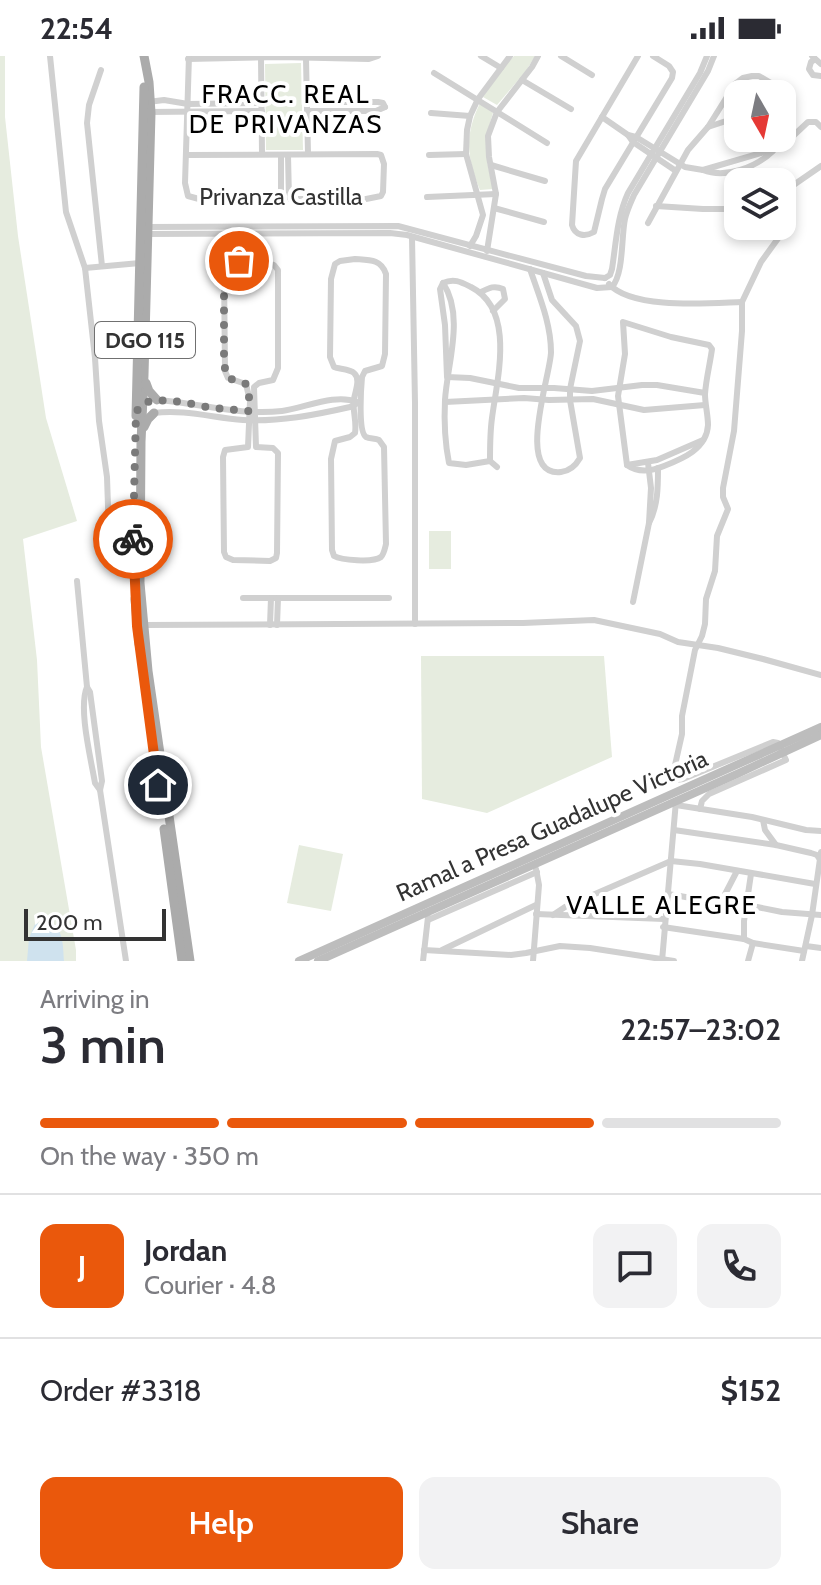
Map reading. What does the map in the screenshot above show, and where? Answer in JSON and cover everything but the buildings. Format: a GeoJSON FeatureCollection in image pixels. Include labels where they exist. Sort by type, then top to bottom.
{"type":"FeatureCollection","features":[{"type":"Feature","properties":{"kind":"main road","name":"DGO 115"},"geometry":{"type":"LineString","coordinates":[[141,56],[148,107],[136,523],[140,626],[168,834],[190,961]]}},
{"type":"Feature","properties":{"kind":"main road","name":"DGO 115"},"geometry":{"type":"LineString","coordinates":[[136,523],[141,442],[139,408],[144,375],[144,263]]}},
{"type":"Feature","properties":{"kind":"main road"},"geometry":{"type":"LineString","coordinates":[[139,408],[157,400],[147,387],[144,375]]}},
{"type":"Feature","properties":{"kind":"main road"},"geometry":{"type":"LineString","coordinates":[[139,408],[156,413]]}},
{"type":"Feature","properties":{"kind":"main road"},"geometry":{"type":"LineString","coordinates":[[141,442],[145,423],[156,413]]}},
{"type":"Feature","properties":{"kind":"main road","name":"Ramal a Presa Guadalupe Victoria"},"geometry":{"type":"LineString","coordinates":[[299,961],[318,959],[428,916],[462,897],[536,868],[676,803],[821,727]]}},
{"type":"Feature","properties":{"kind":"main road","name":"Ramal a Presa Guadalupe Victoria"},"geometry":{"type":"LineString","coordinates":[[318,959],[821,735]]}},
{"type":"Feature","properties":{"kind":"main road","name":"DGO 115"},"geometry":{"type":"LineString","coordinates":[[168,834],[182,961]]}},
{"type":"Feature","properties":{"kind":"street"},"geometry":{"type":"LineString","coordinates":[[50,56],[66,212],[85,268],[106,468],[109,535]]}},
{"type":"Feature","properties":{"kind":"street"},"geometry":{"type":"LineString","coordinates":[[188,58],[369,59],[378,56]]}},
{"type":"Feature","properties":{"kind":"street"},"geometry":{"type":"LineString","coordinates":[[481,56],[501,68]]}},
{"type":"Feature","properties":{"kind":"street"},"geometry":{"type":"LineString","coordinates":[[466,253],[483,215],[466,154],[470,116],[478,99],[510,56]]}},
{"type":"Feature","properties":{"kind":"street"},"geometry":{"type":"LineString","coordinates":[[485,258],[496,194],[488,136],[497,112],[538,56]]}},
{"type":"Feature","properties":{"kind":"street"},"geometry":{"type":"LineString","coordinates":[[561,56],[592,75]]}},
{"type":"Feature","properties":{"kind":"street"},"geometry":{"type":"LineString","coordinates":[[638,56],[576,161],[572,220],[575,232],[586,235],[594,232],[605,189],[673,75],[669,66],[653,56]]}},
{"type":"Feature","properties":{"kind":"street"},"geometry":{"type":"LineString","coordinates":[[412,233],[466,253],[597,288],[612,287],[618,274],[627,209],[707,56]]}},
{"type":"Feature","properties":{"kind":"street"},"geometry":{"type":"LineString","coordinates":[[145,230],[412,233],[605,278],[612,269],[624,202],[708,71],[714,56]]}},
{"type":"Feature","properties":{"kind":"street","name":"Privanza Castilla"},"geometry":{"type":"LineString","coordinates":[[186,155],[381,155],[384,164],[381,196],[366,199],[192,199],[186,191],[186,155],[188,107],[188,58]]}},
{"type":"Feature","properties":{"kind":"street"},"geometry":{"type":"LineString","coordinates":[[261,58],[262,154]]}},
{"type":"Feature","properties":{"kind":"street"},"geometry":{"type":"LineString","coordinates":[[306,59],[308,154]]}},
{"type":"Feature","properties":{"kind":"street"},"geometry":{"type":"LineString","coordinates":[[816,59],[809,69],[813,75],[821,76]]}},
{"type":"Feature","properties":{"kind":"street"},"geometry":{"type":"LineString","coordinates":[[101,70],[89,105],[87,123],[102,266]]}},
{"type":"Feature","properties":{"kind":"street"},"geometry":{"type":"LineString","coordinates":[[434,73],[547,143]]}},
{"type":"Feature","properties":{"kind":"street"},"geometry":{"type":"LineString","coordinates":[[740,80],[759,76],[768,80]]}},
{"type":"Feature","properties":{"kind":"street"},"geometry":{"type":"LineString","coordinates":[[522,80],[571,109]]}},
{"type":"Feature","properties":{"kind":"street"},"geometry":{"type":"LineString","coordinates":[[148,107],[164,100],[188,107],[262,111]]}},
{"type":"Feature","properties":{"kind":"street"},"geometry":{"type":"LineString","coordinates":[[648,223],[688,150],[708,127],[724,100]]}},
{"type":"Feature","properties":{"kind":"street"},"geometry":{"type":"LineString","coordinates":[[172,102],[172,112]]}},
{"type":"Feature","properties":{"kind":"street"},"geometry":{"type":"LineString","coordinates":[[307,102],[372,102],[383,103],[385,107],[376,111],[307,111]]}},
{"type":"Feature","properties":{"kind":"street"},"geometry":{"type":"LineString","coordinates":[[148,107],[172,112],[188,107],[261,103]]}},
{"type":"Feature","properties":{"kind":"street"},"geometry":{"type":"LineString","coordinates":[[431,113],[470,116]]}},
{"type":"Feature","properties":{"kind":"street"},"geometry":{"type":"LineString","coordinates":[[602,117],[678,168],[724,173],[746,168],[766,158],[808,122],[816,122],[821,127]]}},
{"type":"Feature","properties":{"kind":"street"},"geometry":{"type":"LineString","coordinates":[[708,127],[724,122]]}},
{"type":"Feature","properties":{"kind":"street"},"geometry":{"type":"LineString","coordinates":[[429,155],[466,154]]}},
{"type":"Feature","properties":{"kind":"street"},"geometry":{"type":"LineString","coordinates":[[284,155],[285,199]]}},
{"type":"Feature","properties":{"kind":"street"},"geometry":{"type":"LineString","coordinates":[[491,165],[545,181]]}},
{"type":"Feature","properties":{"kind":"street"},"geometry":{"type":"LineString","coordinates":[[796,185],[821,166]]}},
{"type":"Feature","properties":{"kind":"street"},"geometry":{"type":"LineString","coordinates":[[427,197],[496,194]]}},
{"type":"Feature","properties":{"kind":"street"},"geometry":{"type":"LineString","coordinates":[[656,206],[724,209]]}},
{"type":"Feature","properties":{"kind":"street"},"geometry":{"type":"LineString","coordinates":[[494,208],[544,222]]}},
{"type":"Feature","properties":{"kind":"street"},"geometry":{"type":"LineString","coordinates":[[482,222],[490,225]]}},
{"type":"Feature","properties":{"kind":"street"},"geometry":{"type":"LineString","coordinates":[[412,233],[415,624]]}},
{"type":"Feature","properties":{"kind":"street"},"geometry":{"type":"LineString","coordinates":[[700,809],[702,801],[709,794],[786,760],[778,743],[773,742],[683,779],[674,778],[673,771],[695,650],[705,624],[706,599],[715,571],[717,536],[728,509],[723,488],[734,431],[742,302],[761,262],[777,240]]}},
{"type":"Feature","properties":{"kind":"street"},"geometry":{"type":"LineString","coordinates":[[346,260],[375,261],[381,264],[386,274],[384,362],[379,368],[363,373],[361,389],[362,433],[365,437],[379,440],[385,453],[386,544],[384,554],[378,558],[344,560],[334,556],[332,550],[331,459],[335,441],[355,433],[356,376],[352,371],[334,367],[330,357],[332,270],[335,264],[346,260]]}},
{"type":"Feature","properties":{"kind":"street"},"geometry":{"type":"LineString","coordinates":[[252,412],[246,384],[228,378],[225,371],[224,271],[234,262],[262,261],[278,270],[278,368],[273,380],[254,387],[252,420],[248,447],[228,449],[223,453],[224,552],[226,557],[233,560],[270,561],[276,558],[277,553],[278,453],[273,448],[256,447],[252,420]]}},
{"type":"Feature","properties":{"kind":"street"},"geometry":{"type":"LineString","coordinates":[[85,268],[144,263]]}},
{"type":"Feature","properties":{"kind":"street"},"geometry":{"type":"LineString","coordinates":[[530,269],[550,334],[551,353],[537,429],[539,458],[545,468],[553,472],[568,470],[580,458],[570,389],[580,341],[576,326],[552,299],[543,273]]}},
{"type":"Feature","properties":{"kind":"street"},"geometry":{"type":"LineString","coordinates":[[605,278],[624,295],[656,302],[742,302]]}},
{"type":"Feature","properties":{"kind":"street"},"geometry":{"type":"LineString","coordinates":[[452,279],[481,292],[493,311],[500,333],[501,349],[491,421],[493,464],[445,465],[445,402],[454,325],[450,299],[443,283],[452,279]]}},
{"type":"Feature","properties":{"kind":"street"},"geometry":{"type":"LineString","coordinates":[[481,292],[497,286],[503,289],[505,299],[493,311]]}},
{"type":"Feature","properties":{"kind":"street"},"geometry":{"type":"LineString","coordinates":[[542,303],[552,299]]}},
{"type":"Feature","properties":{"kind":"street"},"geometry":{"type":"LineString","coordinates":[[619,314],[623,322],[625,354],[619,405],[630,467],[683,458],[699,447],[708,426],[705,393],[712,353],[709,345],[623,322]]}},
{"type":"Feature","properties":{"kind":"street"},"geometry":{"type":"LineString","coordinates":[[447,377],[470,378],[519,388],[592,391],[657,385],[705,393]]}},
{"type":"Feature","properties":{"kind":"street"},"geometry":{"type":"LineString","coordinates":[[355,403],[361,389]]}},
{"type":"Feature","properties":{"kind":"street"},"geometry":{"type":"LineString","coordinates":[[445,402],[495,398],[593,399],[644,410],[705,405]]}},
{"type":"Feature","properties":{"kind":"street"},"geometry":{"type":"LineString","coordinates":[[157,400],[252,412],[297,409],[334,400],[355,403],[304,417],[252,420],[177,412],[156,413],[157,400]]}},
{"type":"Feature","properties":{"kind":"street"},"geometry":{"type":"LineString","coordinates":[[355,403],[361,413]]}},
{"type":"Feature","properties":{"kind":"street"},"geometry":{"type":"LineString","coordinates":[[633,602],[649,523],[653,465]]}},
{"type":"Feature","properties":{"kind":"street"},"geometry":{"type":"LineString","coordinates":[[77,581],[87,687],[84,693],[86,730],[95,783],[100,790],[126,961]]}},
{"type":"Feature","properties":{"kind":"street"},"geometry":{"type":"LineString","coordinates":[[243,598],[389,598]]}},
{"type":"Feature","properties":{"kind":"street"},"geometry":{"type":"LineString","coordinates":[[274,625],[275,598]]}},
{"type":"Feature","properties":{"kind":"street"},"geometry":{"type":"LineString","coordinates":[[140,626],[594,620],[821,675]]}},
{"type":"Feature","properties":{"kind":"street"},"geometry":{"type":"LineString","coordinates":[[662,960],[676,803],[821,831]]}},
{"type":"Feature","properties":{"kind":"street"},"geometry":{"type":"LineString","coordinates":[[758,843],[763,820]]}},
{"type":"Feature","properties":{"kind":"street"},"geometry":{"type":"LineString","coordinates":[[763,820],[765,830],[776,845]]}},
{"type":"Feature","properties":{"kind":"street"},"geometry":{"type":"LineString","coordinates":[[674,830],[776,845],[821,857],[802,961]]}},
{"type":"Feature","properties":{"kind":"street"},"geometry":{"type":"LineString","coordinates":[[553,915],[671,861],[815,884]]}},
{"type":"Feature","properties":{"kind":"street"},"geometry":{"type":"LineString","coordinates":[[533,961],[539,885],[536,868]]}},
{"type":"Feature","properties":{"kind":"street"},"geometry":{"type":"LineString","coordinates":[[722,900],[737,871]]}},
{"type":"Feature","properties":{"kind":"street"},"geometry":{"type":"LineString","coordinates":[[744,939],[751,874]]}},
{"type":"Feature","properties":{"kind":"street"},"geometry":{"type":"LineString","coordinates":[[668,894],[821,915]]}},
{"type":"Feature","properties":{"kind":"street"},"geometry":{"type":"LineString","coordinates":[[813,902],[821,907]]}},
{"type":"Feature","properties":{"kind":"street"},"geometry":{"type":"LineString","coordinates":[[442,950],[536,905]]}},
{"type":"Feature","properties":{"kind":"street"},"geometry":{"type":"LineString","coordinates":[[536,914],[664,919]]}},
{"type":"Feature","properties":{"kind":"street"},"geometry":{"type":"LineString","coordinates":[[423,961],[428,916]]}},
{"type":"Feature","properties":{"kind":"street"},"geometry":{"type":"LineString","coordinates":[[663,927],[753,943],[821,948]]}},
{"type":"Feature","properties":{"kind":"street"},"geometry":{"type":"LineString","coordinates":[[748,961],[753,943]]}},
{"type":"Feature","properties":{"kind":"street"},"geometry":{"type":"LineString","coordinates":[[424,950],[511,955],[574,946],[674,961]]}},
{"type":"Feature","properties":{"kind":"shaded area"},"geometry":{"type":"Polygon","coordinates":[[[0,56],[5,56],[5,117],[18,236],[46,418],[77,521],[23,539],[37,660],[41,747],[76,961],[0,961],[0,56]]]}},
{"type":"Feature","properties":{"kind":"shaded area"},"geometry":{"type":"Polygon","coordinates":[[[514,56],[535,56],[497,105],[483,97],[514,56]]]}},
{"type":"Feature","properties":{"kind":"shaded area"},"geometry":{"type":"Polygon","coordinates":[[[301,63],[303,150],[266,150],[265,64],[301,63]]]}},
{"type":"Feature","properties":{"kind":"shaded area"},"geometry":{"type":"Polygon","coordinates":[[[480,103],[493,113],[486,151],[493,189],[480,190],[469,146],[471,126],[480,103]]]}},
{"type":"Feature","properties":{"kind":"shaded area"},"geometry":{"type":"Polygon","coordinates":[[[429,531],[451,531],[451,569],[429,569],[429,531]]]}},
{"type":"Feature","properties":{"kind":"shaded area"},"geometry":{"type":"Polygon","coordinates":[[[421,656],[604,656],[612,757],[487,813],[422,799],[421,656]]]}},
{"type":"Feature","properties":{"kind":"shaded area"},"geometry":{"type":"Polygon","coordinates":[[[299,845],[343,854],[331,911],[287,903],[299,845]]]}},
{"type":"Feature","properties":{"kind":"water"},"geometry":{"type":"Polygon","coordinates":[[[48,921],[60,933],[64,961],[27,961],[29,938],[35,924],[48,921]]]}},
{"type":"Feature","properties":{"kind":"way so far"},"geometry":{"type":"LineString","coordinates":[[133,539],[136,412],[140,405],[149,401],[164,401],[249,411],[246,384],[228,378],[224,365],[224,271],[229,264],[239,261]]}},
{"type":"Feature","properties":{"kind":"district","name":"FRACC. REAL DE PRIVANZAS"},"geometry":{"type":"Point","coordinates":[286,109]}},
{"type":"Feature","properties":{"kind":"district","name":"VALLE ALEGRE"},"geometry":{"type":"Point","coordinates":[662,905]}},
{"type":"Feature","properties":{"kind":"route"},"geometry":{"type":"LineString","coordinates":[[133,539],[137,626],[158,785]]}}]}
